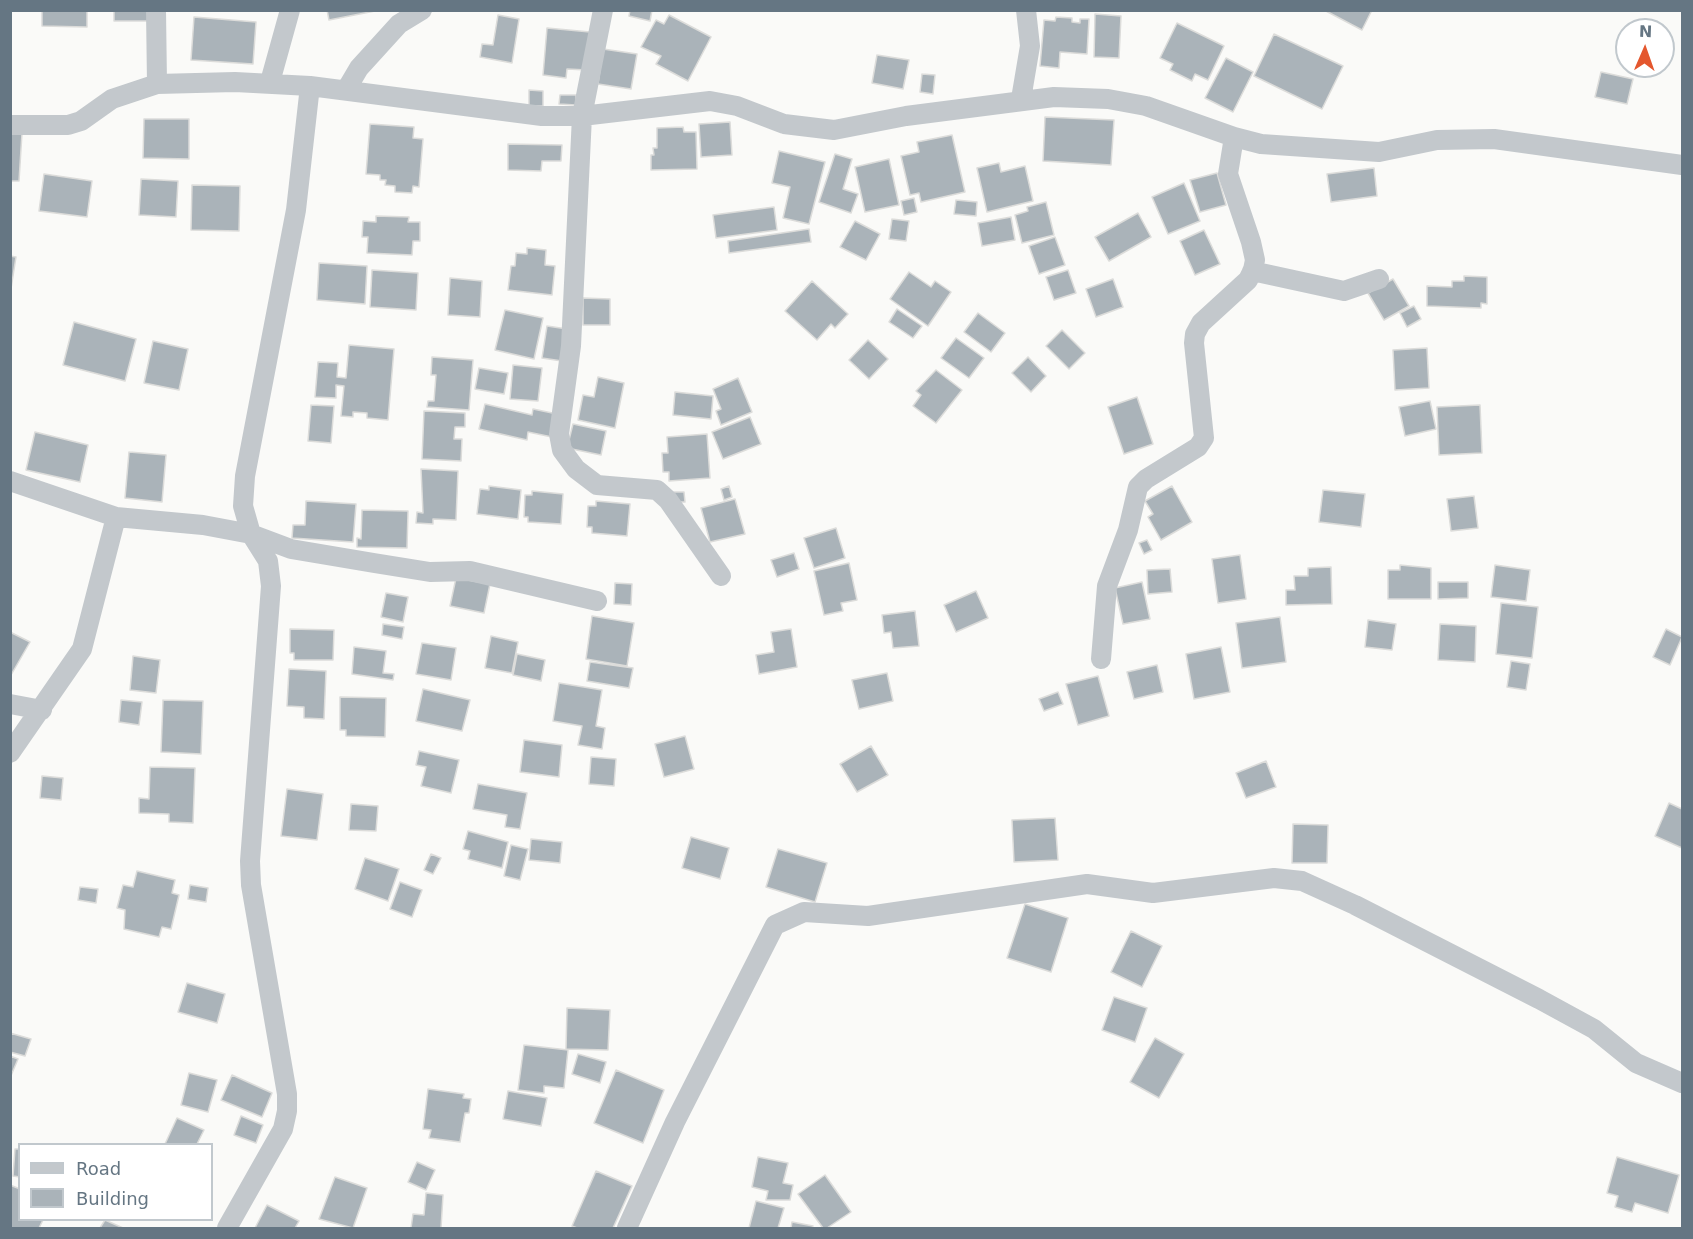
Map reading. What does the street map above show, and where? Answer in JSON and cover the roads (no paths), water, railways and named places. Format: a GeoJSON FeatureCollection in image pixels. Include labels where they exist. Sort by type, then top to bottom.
{"type":"FeatureCollection","features":[{"type":"Feature","properties":{"kind":"street"},"geometry":{"type":"LineString","coordinates":[[156,10],[157,84]]}},
{"type":"Feature","properties":{"kind":"street"},"geometry":{"type":"LineString","coordinates":[[270,82],[290,10]]}},
{"type":"Feature","properties":{"kind":"street"},"geometry":{"type":"LineString","coordinates":[[346,90],[359,68],[399,24],[422,10]]}},
{"type":"Feature","properties":{"kind":"street"},"geometry":{"type":"LineString","coordinates":[[603,10],[582,116],[571,346],[559,434],[562,450],[576,469],[597,485],[657,490],[668,500],[722,576]]}},
{"type":"Feature","properties":{"kind":"street"},"geometry":{"type":"LineString","coordinates":[[1022,99],[1030,46],[1026,10]]}},
{"type":"Feature","properties":{"kind":"street"},"geometry":{"type":"LineString","coordinates":[[10,124],[68,125],[81,121],[120,95],[157,84],[270,82],[346,90],[492,112],[582,116],[710,101],[736,106],[784,124],[834,130],[906,116],[1022,99],[1054,97],[1098,99],[1146,106],[1234,138],[1261,144],[1379,152],[1437,140],[1494,139],[1683,165]]}},
{"type":"Feature","properties":{"kind":"street"},"geometry":{"type":"LineString","coordinates":[[227,1228],[282,1129],[287,1094],[251,885],[250,861],[271,586],[268,561],[250,534],[243,506],[245,476],[296,210],[310,86]]}},
{"type":"Feature","properties":{"kind":"street"},"geometry":{"type":"LineString","coordinates":[[1101,659],[1107,586],[1128,530],[1138,487],[1146,479],[1198,447],[1204,438],[1195,334],[1201,323],[1248,280],[1255,260],[1227,174],[1234,138]]}},
{"type":"Feature","properties":{"kind":"street"},"geometry":{"type":"LineString","coordinates":[[1252,271],[1344,291],[1379,279]]}},
{"type":"Feature","properties":{"kind":"street"},"geometry":{"type":"LineString","coordinates":[[10,481],[116,517],[203,525],[250,534],[291,549],[430,572],[470,571],[597,601]]}},
{"type":"Feature","properties":{"kind":"street"},"geometry":{"type":"LineString","coordinates":[[10,753],[42,710],[82,649],[116,517]]}},
{"type":"Feature","properties":{"kind":"street"},"geometry":{"type":"LineString","coordinates":[[10,704],[42,710]]}},
{"type":"Feature","properties":{"kind":"street"},"geometry":{"type":"LineString","coordinates":[[627,1228],[675,1122],[775,925],[804,912],[868,916],[1087,884],[1153,893],[1274,878],[1302,881],[1355,905],[1539,999],[1594,1029],[1636,1063],[1683,1083]]}}]}
